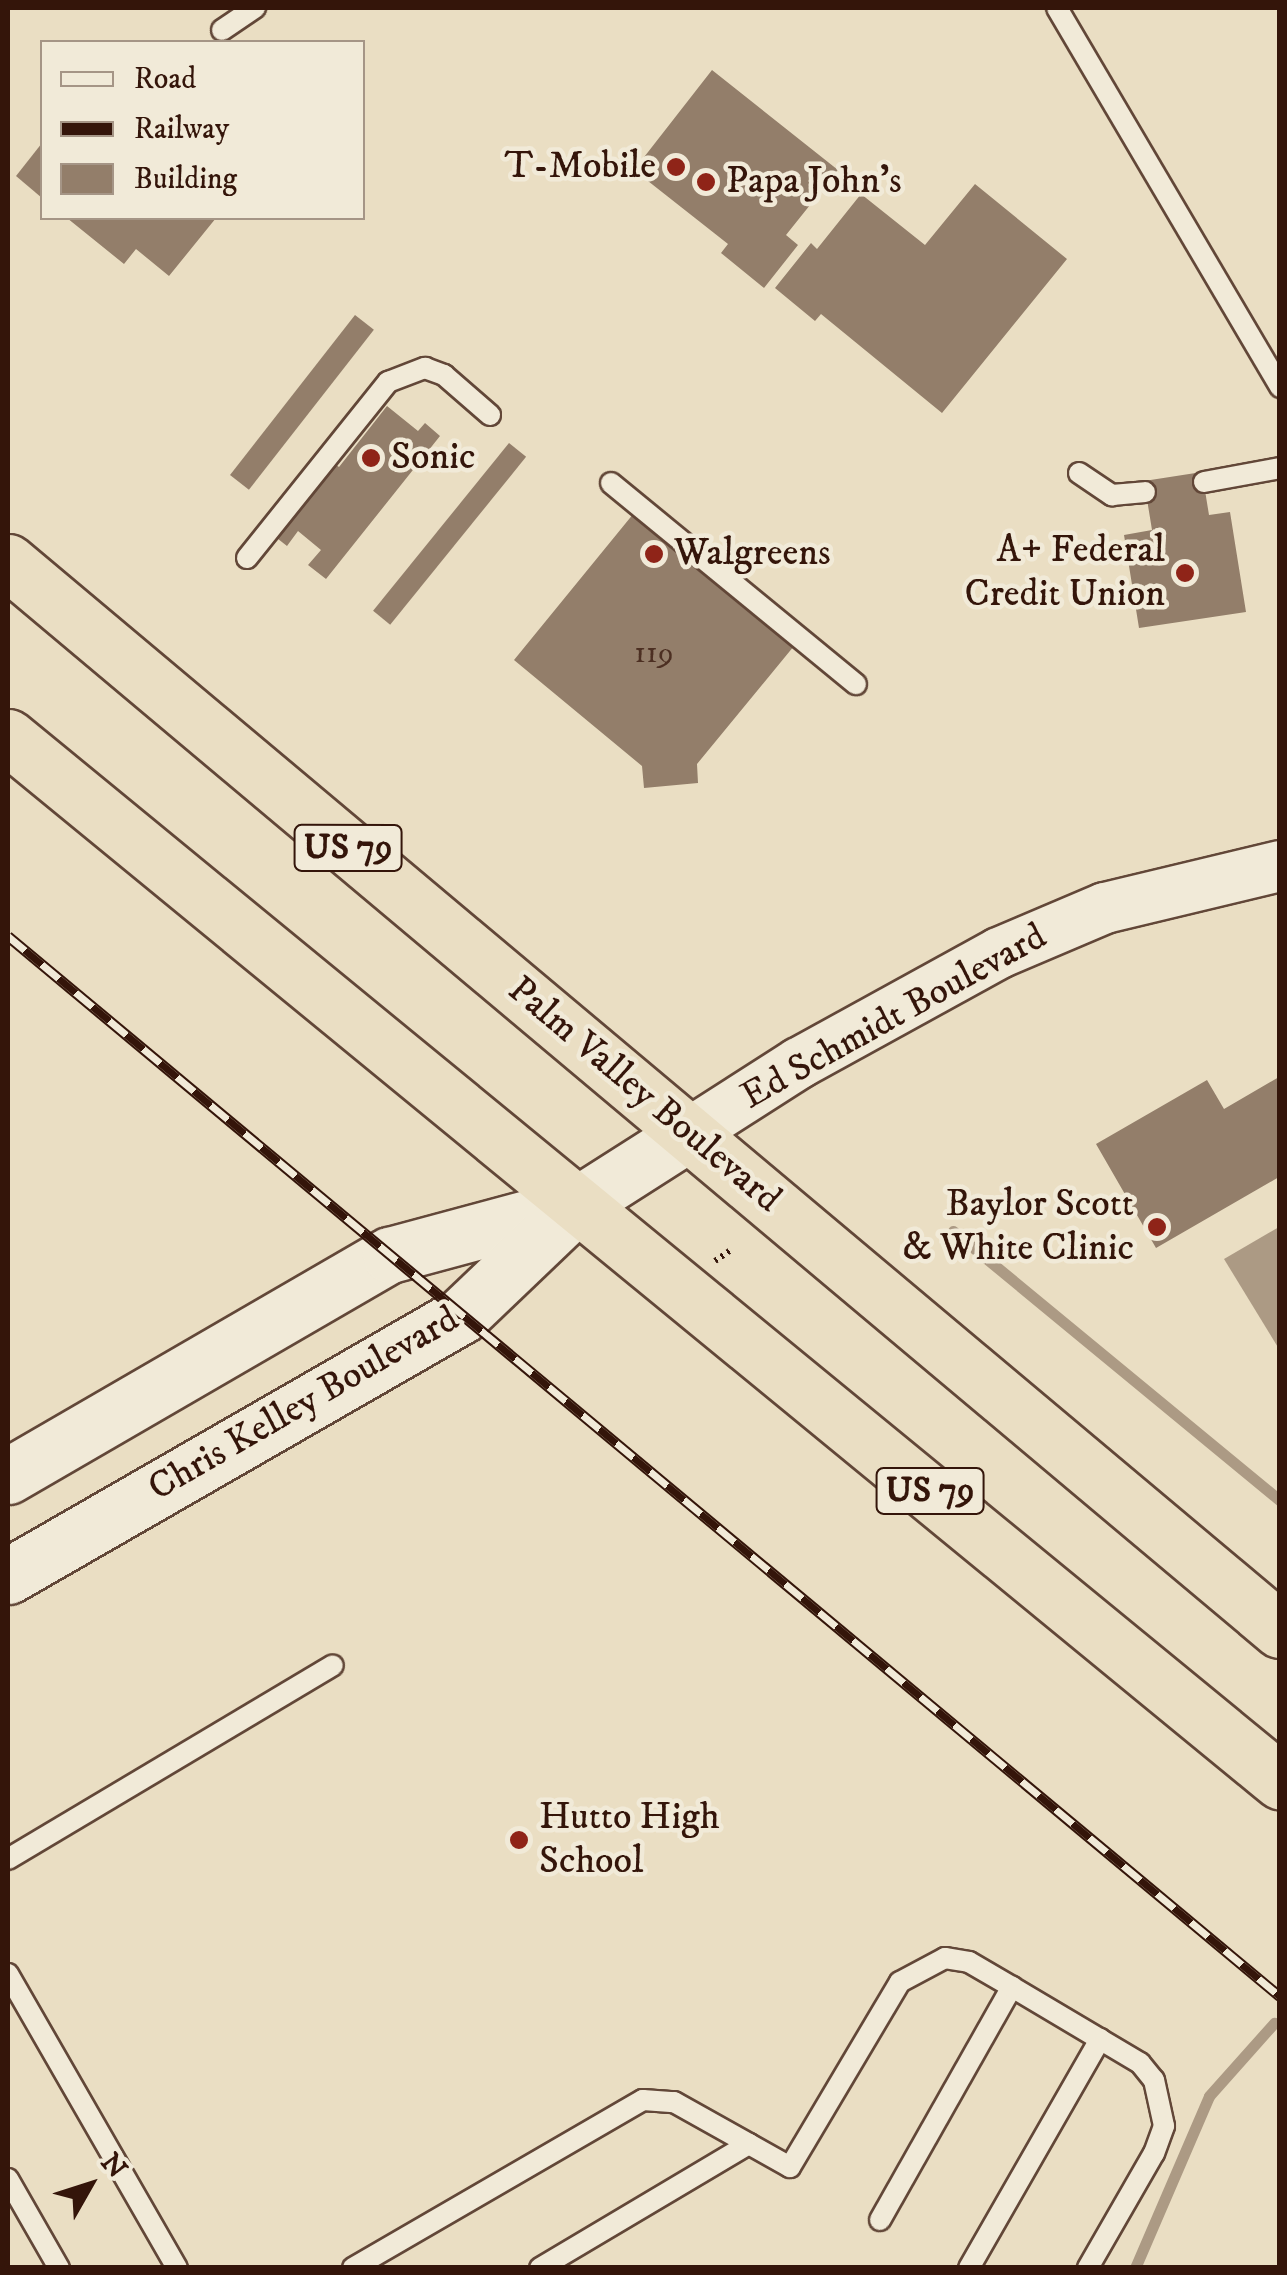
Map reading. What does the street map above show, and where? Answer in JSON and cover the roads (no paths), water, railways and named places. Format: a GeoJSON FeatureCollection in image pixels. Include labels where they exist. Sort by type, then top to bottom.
{"type":"FeatureCollection","features":[{"type":"Feature","properties":{"kind":"highway","name":"Palm Valley Boulevard"},"geometry":{"type":"LineString","coordinates":[[8,562],[1280,1630]]}},
{"type":"Feature","properties":{"kind":"highway","name":"US 79"},"geometry":{"type":"LineString","coordinates":[[8,737],[1280,1780]]}},
{"type":"Feature","properties":{"kind":"main road","name":"Chris Kelley Boulevard"},"geometry":{"type":"LineString","coordinates":[[8,1576],[462,1315],[578,1204],[688,1134]]}},
{"type":"Feature","properties":{"kind":"main road","name":"Chris Kelley Boulevard"},"geometry":{"type":"LineString","coordinates":[[8,1476],[390,1255],[578,1204]]}},
{"type":"Feature","properties":{"kind":"street","name":"Ed Schmidt Boulevard"},"geometry":{"type":"LineString","coordinates":[[688,1134],[799,1063],[999,953],[1105,908],[1280,866]]}},
{"type":"Feature","properties":{"kind":"lane"},"geometry":{"type":"LineString","coordinates":[[222,30],[255,8]]}},
{"type":"Feature","properties":{"kind":"lane"},"geometry":{"type":"LineString","coordinates":[[1057,8],[1280,387]]}},
{"type":"Feature","properties":{"kind":"lane"},"geometry":{"type":"LineString","coordinates":[[247,558],[388,382],[425,368],[444,375],[490,415]]}},
{"type":"Feature","properties":{"kind":"lane"},"geometry":{"type":"LineString","coordinates":[[1204,482],[1280,468]]}},
{"type":"Feature","properties":{"kind":"lane"},"geometry":{"type":"LineString","coordinates":[[1079,473],[1112,495],[1146,492]]}},
{"type":"Feature","properties":{"kind":"lane"},"geometry":{"type":"LineString","coordinates":[[611,483],[856,684]]}},
{"type":"Feature","properties":{"kind":"lane"},"geometry":{"type":"LineString","coordinates":[[8,1859],[332,1665]]}},
{"type":"Feature","properties":{"kind":"lane"},"geometry":{"type":"LineString","coordinates":[[354,2268],[642,2100],[674,2102],[790,2167],[900,1982],[922,1966],[945,1958],[969,1962],[1012,1987],[1140,2063],[1154,2080],[1164,2126],[1154,2152],[1088,2268]]}},
{"type":"Feature","properties":{"kind":"lane"},"geometry":{"type":"LineString","coordinates":[[8,1974],[176,2268]]}},
{"type":"Feature","properties":{"kind":"lane"},"geometry":{"type":"LineString","coordinates":[[880,2220],[1012,1987]]}},
{"type":"Feature","properties":{"kind":"lane"},"geometry":{"type":"LineString","coordinates":[[970,2268],[1100,2039]]}},
{"type":"Feature","properties":{"kind":"lane"},"geometry":{"type":"LineString","coordinates":[[540,2268],[749,2144]]}},
{"type":"Feature","properties":{"kind":"lane"},"geometry":{"type":"LineString","coordinates":[[8,2179],[59,2268]]}},
{"type":"Feature","properties":{"kind":"waterway"},"geometry":{"type":"LineString","coordinates":[[953,1231],[1280,1501]]}},
{"type":"Feature","properties":{"kind":"waterway"},"geometry":{"type":"LineString","coordinates":[[1135,2268],[1209,2096],[1274,2023]]}},
{"type":"Feature","properties":{"kind":"railway"},"geometry":{"type":"LineString","coordinates":[[8,936],[1280,1996]]}},
{"type":"Feature","properties":{"kind":"place","name":"T-Mobile"},"geometry":{"type":"Point","coordinates":[676,167]}},
{"type":"Feature","properties":{"kind":"place","name":"Papa John's"},"geometry":{"type":"Point","coordinates":[706,182]}},
{"type":"Feature","properties":{"kind":"place","name":"Sonic"},"geometry":{"type":"Point","coordinates":[371,458]}},
{"type":"Feature","properties":{"kind":"place","name":"Walgreens"},"geometry":{"type":"Point","coordinates":[654,554]}},
{"type":"Feature","properties":{"kind":"place","name":"A+ Federal Credit Union"},"geometry":{"type":"Point","coordinates":[1185,573]}},
{"type":"Feature","properties":{"kind":"place","name":"Baylor Scott & White Clinic"},"geometry":{"type":"Point","coordinates":[1157,1227]}},
{"type":"Feature","properties":{"kind":"place","name":"Hutto High School"},"geometry":{"type":"Point","coordinates":[519,1840]}}]}
